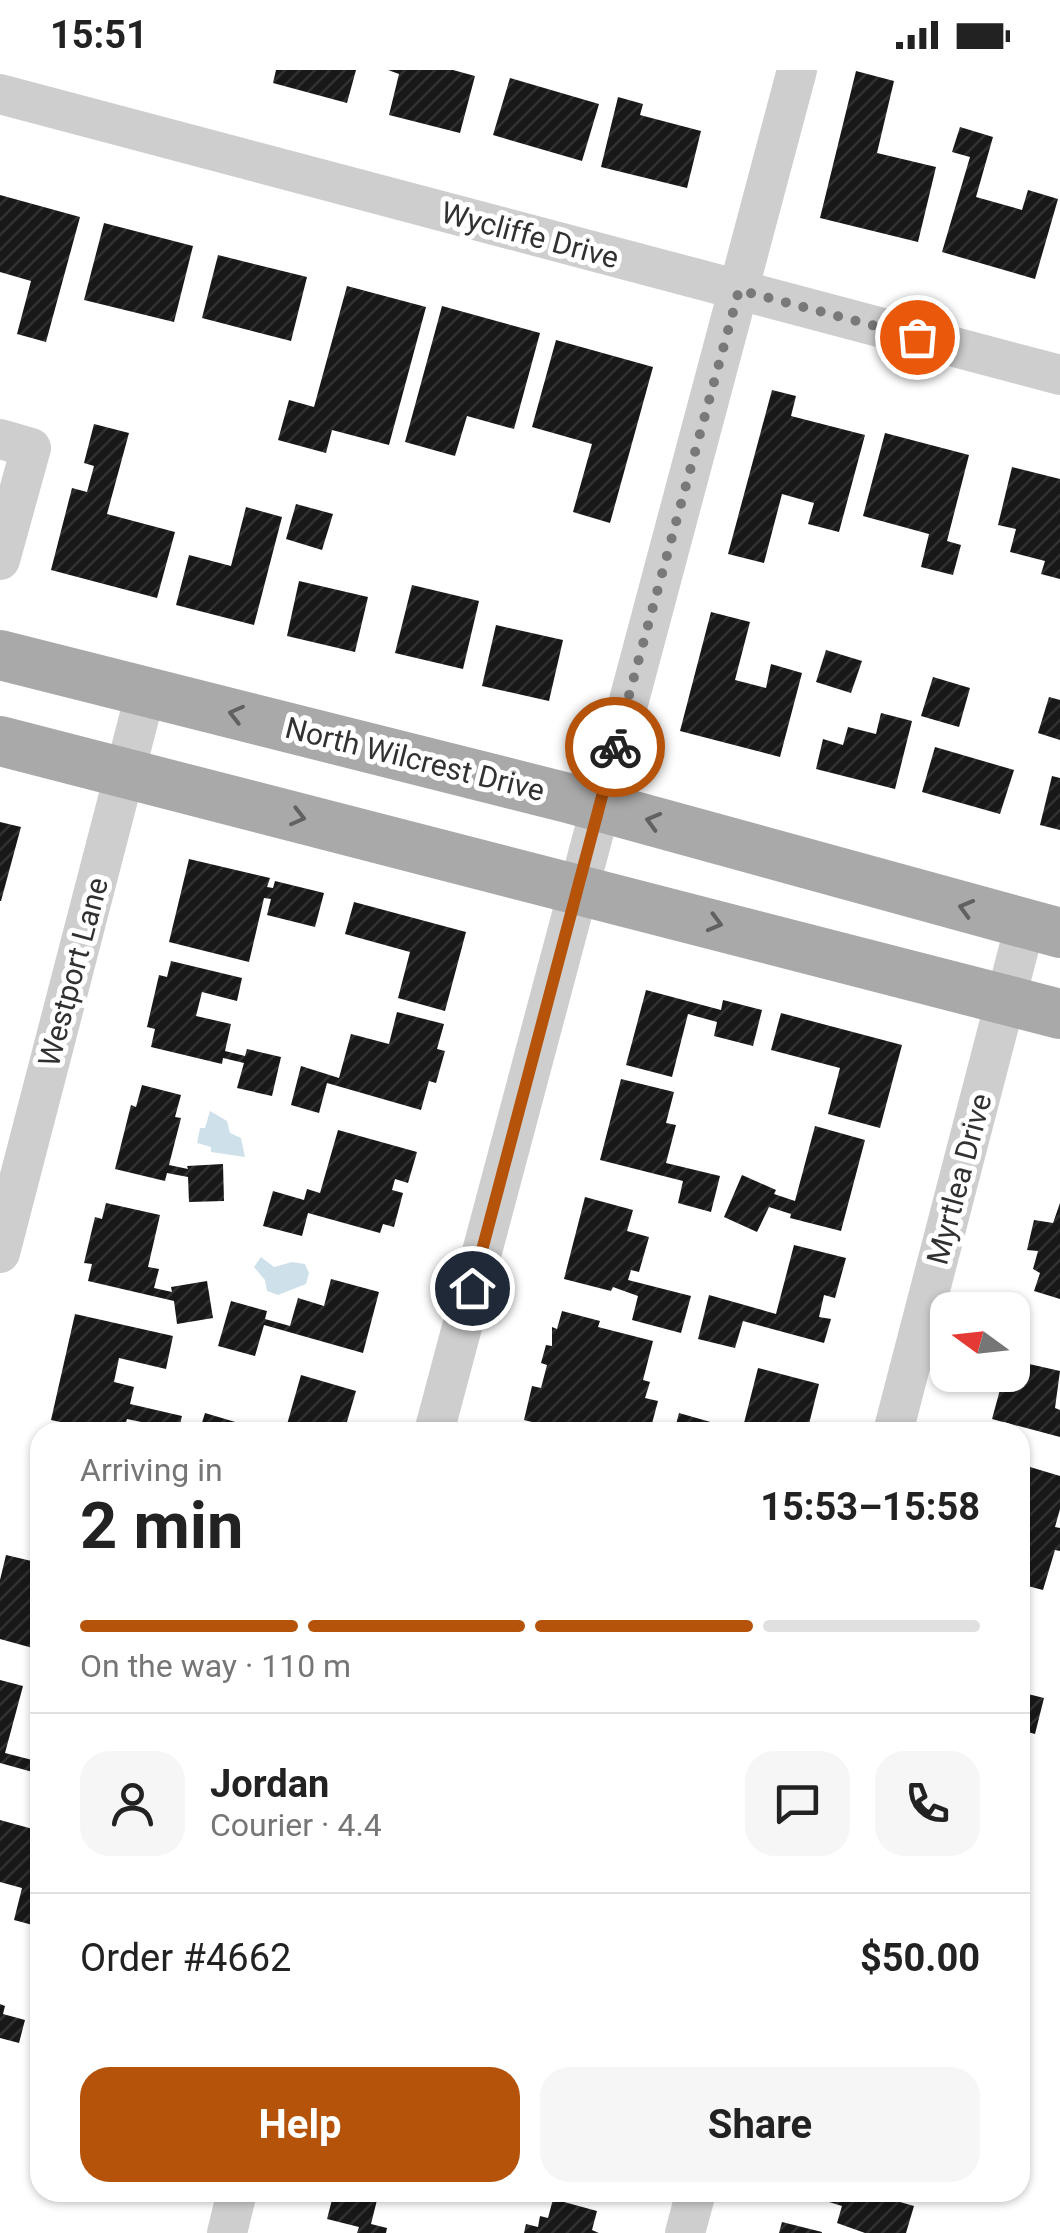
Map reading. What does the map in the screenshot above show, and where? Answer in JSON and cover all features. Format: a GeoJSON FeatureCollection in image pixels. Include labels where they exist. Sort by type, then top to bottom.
{"type":"FeatureCollection","features":[{"type":"Feature","properties":{"kind":"main road","name":"North Wilcrest Drive"},"geometry":{"type":"LineString","coordinates":[[0,655],[599,806],[1042,929]]}},
{"type":"Feature","properties":{"kind":"main road"},"geometry":{"type":"LineString","coordinates":[[0,742],[1060,1014]]}},
{"type":"Feature","properties":{"kind":"street"},"geometry":{"type":"LineString","coordinates":[[437,1422],[796,70]]}},
{"type":"Feature","properties":{"kind":"street","name":"Wycliffe Drive"},"geometry":{"type":"LineString","coordinates":[[0,94],[1060,375]]}},
{"type":"Feature","properties":{"kind":"street"},"geometry":{"type":"LineString","coordinates":[[0,440],[31,448],[0,560]]}},
{"type":"Feature","properties":{"kind":"street","name":"Westport Lane"},"geometry":{"type":"LineString","coordinates":[[0,1252],[146,691]]}},
{"type":"Feature","properties":{"kind":"street","name":"Myrtlea Drive"},"geometry":{"type":"LineString","coordinates":[[896,1422],[1006,999],[1042,929]]}},
{"type":"Feature","properties":{"kind":"street"},"geometry":{"type":"LineString","coordinates":[[226,2233],[234,2202]]}},
{"type":"Feature","properties":{"kind":"street"},"geometry":{"type":"LineString","coordinates":[[686,2233],[694,2202]]}},
{"type":"Feature","properties":{"kind":"shaded area"},"geometry":{"type":"Polygon","coordinates":[[[210,1111],[227,1121],[230,1133],[241,1138],[245,1157],[211,1152],[211,1147],[197,1143],[210,1111]]]}},
{"type":"Feature","properties":{"kind":"shaded area"},"geometry":{"type":"Polygon","coordinates":[[[261,1257],[274,1267],[292,1262],[305,1264],[309,1273],[306,1284],[278,1295],[267,1291],[265,1280],[254,1267],[261,1257]]]}},
{"type":"Feature","properties":{"kind":"building"},"geometry":{"type":"Polygon","coordinates":[[[276,70],[356,70],[347,103],[273,83],[276,70]]]}},
{"type":"Feature","properties":{"kind":"building"},"geometry":{"type":"Polygon","coordinates":[[[388,70],[453,70],[475,76],[460,133],[389,115],[399,74],[388,70]]]}},
{"type":"Feature","properties":{"kind":"building"},"geometry":{"type":"Polygon","coordinates":[[[856,71],[894,81],[877,153],[936,167],[918,242],[820,218],[856,71]]]}},
{"type":"Feature","properties":{"kind":"building"},"geometry":{"type":"Polygon","coordinates":[[[510,78],[599,104],[582,161],[493,135],[510,78]]]}},
{"type":"Feature","properties":{"kind":"building"},"geometry":{"type":"Polygon","coordinates":[[[618,97],[643,104],[640,115],[701,131],[687,188],[601,167],[618,97]]]}},
{"type":"Feature","properties":{"kind":"building"},"geometry":{"type":"Polygon","coordinates":[[[960,127],[993,137],[976,197],[1022,210],[1028,190],[1058,199],[1035,279],[942,252],[970,157],[952,152],[960,127]]]}},
{"type":"Feature","properties":{"kind":"building"},"geometry":{"type":"Polygon","coordinates":[[[0,195],[80,217],[46,342],[17,334],[31,281],[0,272],[0,195]]]}},
{"type":"Feature","properties":{"kind":"building"},"geometry":{"type":"Polygon","coordinates":[[[104,223],[193,246],[174,322],[84,300],[104,223]]]}},
{"type":"Feature","properties":{"kind":"building"},"geometry":{"type":"Polygon","coordinates":[[[218,255],[307,277],[291,341],[202,318],[218,255]]]}},
{"type":"Feature","properties":{"kind":"building"},"geometry":{"type":"Polygon","coordinates":[[[347,286],[426,307],[389,445],[332,430],[326,453],[278,440],[289,400],[314,407],[347,286]]]}},
{"type":"Feature","properties":{"kind":"building"},"geometry":{"type":"Polygon","coordinates":[[[442,306],[540,333],[514,429],[467,416],[455,456],[405,442],[442,306]]]}},
{"type":"Feature","properties":{"kind":"building"},"geometry":{"type":"Polygon","coordinates":[[[556,340],[653,367],[610,523],[573,512],[592,444],[532,427],[556,340]]]}},
{"type":"Feature","properties":{"kind":"building"},"geometry":{"type":"Polygon","coordinates":[[[772,390],[796,396],[791,416],[865,435],[839,532],[808,524],[814,503],[782,494],[764,563],[728,554],[772,390]]]}},
{"type":"Feature","properties":{"kind":"building"},"geometry":{"type":"Polygon","coordinates":[[[94,424],[129,433],[107,514],[175,532],[157,598],[51,570],[72,488],[87,492],[94,466],[84,463],[94,424]]]}},
{"type":"Feature","properties":{"kind":"building"},"geometry":{"type":"Polygon","coordinates":[[[885,433],[969,455],[947,541],[961,545],[953,575],[921,567],[929,534],[863,516],[885,433]]]}},
{"type":"Feature","properties":{"kind":"building"},"geometry":{"type":"Polygon","coordinates":[[[1012,467],[1060,479],[1060,579],[1041,574],[1045,561],[1010,552],[1016,529],[998,525],[1012,467]]]}},
{"type":"Feature","properties":{"kind":"building"},"geometry":{"type":"Polygon","coordinates":[[[296,504],[333,514],[322,550],[286,539],[296,504]]]}},
{"type":"Feature","properties":{"kind":"building"},"geometry":{"type":"Polygon","coordinates":[[[246,507],[282,517],[254,625],[176,605],[189,555],[231,566],[246,507]]]}},
{"type":"Feature","properties":{"kind":"building"},"geometry":{"type":"Polygon","coordinates":[[[299,581],[368,597],[355,652],[287,636],[299,581]]]}},
{"type":"Feature","properties":{"kind":"building"},"geometry":{"type":"Polygon","coordinates":[[[412,585],[479,601],[463,669],[395,653],[412,585]]]}},
{"type":"Feature","properties":{"kind":"building"},"geometry":{"type":"Polygon","coordinates":[[[711,612],[750,622],[735,680],[766,688],[771,664],[802,673],[780,757],[680,731],[711,612]]]}},
{"type":"Feature","properties":{"kind":"building"},"geometry":{"type":"Polygon","coordinates":[[[496,625],[563,640],[549,701],[482,686],[496,625]]]}},
{"type":"Feature","properties":{"kind":"building"},"geometry":{"type":"Polygon","coordinates":[[[826,650],[862,661],[851,693],[816,682],[826,650]]]}},
{"type":"Feature","properties":{"kind":"building"},"geometry":{"type":"Polygon","coordinates":[[[933,677],[970,688],[959,727],[921,716],[933,677]]]}},
{"type":"Feature","properties":{"kind":"building"},"geometry":{"type":"Polygon","coordinates":[[[1049,697],[1060,700],[1060,740],[1038,733],[1049,697]]]}},
{"type":"Feature","properties":{"kind":"building"},"geometry":{"type":"Polygon","coordinates":[[[881,713],[912,721],[895,789],[816,769],[823,739],[843,745],[848,727],[876,734],[881,713]]]}},
{"type":"Feature","properties":{"kind":"building"},"geometry":{"type":"Polygon","coordinates":[[[935,747],[1014,770],[1000,814],[922,792],[935,747]]]}},
{"type":"Feature","properties":{"kind":"building"},"geometry":{"type":"Polygon","coordinates":[[[1052,776],[1060,778],[1060,830],[1040,825],[1052,776]]]}},
{"type":"Feature","properties":{"kind":"building"},"geometry":{"type":"Polygon","coordinates":[[[0,822],[21,827],[1,901],[0,901],[0,822]]]}},
{"type":"Feature","properties":{"kind":"building"},"geometry":{"type":"Polygon","coordinates":[[[189,859],[270,878],[267,887],[273,888],[275,881],[324,893],[315,927],[267,915],[271,899],[264,898],[249,962],[169,942],[189,859]]]}},
{"type":"Feature","properties":{"kind":"building"},"geometry":{"type":"Polygon","coordinates":[[[354,902],[466,932],[445,1011],[398,998],[410,952],[345,934],[354,902]]]}},
{"type":"Feature","properties":{"kind":"building"},"geometry":{"type":"Polygon","coordinates":[[[171,961],[242,978],[237,1001],[202,992],[196,1016],[231,1024],[225,1051],[245,1056],[247,1049],[281,1057],[272,1096],[237,1088],[244,1063],[223,1058],[222,1064],[151,1047],[155,1029],[147,1027],[159,975],[167,977],[171,961]]]}},
{"type":"Feature","properties":{"kind":"building"},"geometry":{"type":"Polygon","coordinates":[[[646,990],[721,1010],[723,1000],[762,1010],[753,1046],[714,1036],[717,1022],[688,1014],[672,1077],[626,1065],[646,990]]]}},
{"type":"Feature","properties":{"kind":"building"},"geometry":{"type":"Polygon","coordinates":[[[397,1012],[444,1024],[437,1049],[445,1051],[436,1083],[429,1081],[421,1110],[327,1083],[319,1113],[291,1105],[301,1066],[339,1078],[351,1034],[389,1044],[397,1012]]]}},
{"type":"Feature","properties":{"kind":"building"},"geometry":{"type":"Polygon","coordinates":[[[781,1013],[902,1045],[880,1128],[828,1114],[840,1068],[771,1050],[781,1013]]]}},
{"type":"Feature","properties":{"kind":"building"},"geometry":{"type":"Polygon","coordinates":[[[621,1079],[674,1092],[666,1123],[676,1125],[666,1163],[720,1176],[711,1212],[678,1203],[683,1181],[600,1160],[621,1079]]]}},
{"type":"Feature","properties":{"kind":"building"},"geometry":{"type":"Polygon","coordinates":[[[142,1085],[181,1095],[175,1117],[181,1118],[169,1165],[188,1169],[187,1166],[223,1164],[224,1201],[189,1202],[188,1177],[167,1173],[165,1181],[115,1169],[131,1105],[136,1107],[142,1085]]]}},
{"type":"Feature","properties":{"kind":"building"},"geometry":{"type":"Polygon","coordinates":[[[815,1126],[865,1140],[841,1231],[790,1218],[791,1214],[769,1207],[757,1232],[724,1217],[742,1175],[795,1201],[815,1126]]]}},
{"type":"Feature","properties":{"kind":"building"},"geometry":{"type":"Polygon","coordinates":[[[338,1130],[417,1152],[408,1183],[395,1179],[392,1190],[403,1193],[394,1227],[383,1224],[380,1233],[308,1213],[302,1236],[263,1226],[273,1191],[304,1200],[307,1189],[320,1193],[338,1130]]]}},
{"type":"Feature","properties":{"kind":"building"},"geometry":{"type":"Polygon","coordinates":[[[585,1197],[633,1210],[627,1231],[649,1237],[639,1272],[631,1270],[628,1280],[691,1296],[681,1333],[632,1320],[638,1296],[613,1287],[611,1291],[564,1279],[585,1197]]]}},
{"type":"Feature","properties":{"kind":"building"},"geometry":{"type":"Polygon","coordinates":[[[106,1203],[160,1215],[148,1267],[159,1269],[154,1288],[172,1292],[171,1287],[207,1281],[213,1318],[177,1324],[174,1301],[88,1281],[92,1264],[84,1263],[95,1217],[102,1219],[106,1203]]]}},
{"type":"Feature","properties":{"kind":"building"},"geometry":{"type":"Polygon","coordinates":[[[1060,1203],[1060,1299],[1034,1291],[1040,1273],[1033,1269],[1038,1251],[1027,1250],[1034,1220],[1053,1223],[1060,1203]]]}},
{"type":"Feature","properties":{"kind":"building"},"geometry":{"type":"Polygon","coordinates":[[[794,1245],[846,1258],[835,1298],[824,1295],[819,1317],[831,1319],[824,1343],[743,1321],[735,1348],[698,1339],[709,1295],[776,1314],[794,1245]]]}},
{"type":"Feature","properties":{"kind":"building"},"geometry":{"type":"Polygon","coordinates":[[[331,1279],[379,1292],[363,1353],[264,1325],[255,1356],[218,1346],[231,1301],[267,1311],[265,1319],[290,1326],[298,1298],[324,1306],[331,1279]]]}},
{"type":"Feature","properties":{"kind":"building"},"geometry":{"type":"Polygon","coordinates":[[[562,1311],[600,1321],[598,1327],[653,1341],[643,1380],[650,1382],[645,1398],[658,1401],[652,1422],[524,1420],[532,1386],[541,1388],[547,1365],[541,1363],[546,1345],[552,1346],[552,1327],[557,1329],[562,1311]]]}},
{"type":"Feature","properties":{"kind":"building"},"geometry":{"type":"Polygon","coordinates":[[[75,1314],[173,1336],[166,1369],[119,1358],[114,1382],[134,1387],[130,1404],[182,1416],[180,1422],[51,1420],[75,1314]]]}},
{"type":"Feature","properties":{"kind":"building"},"geometry":{"type":"Polygon","coordinates":[[[1030,1364],[1060,1371],[1055,1408],[1060,1410],[1060,1437],[1030,1429],[1030,1422],[992,1419],[999,1392],[1030,1392],[1030,1364]]]}},
{"type":"Feature","properties":{"kind":"building"},"geometry":{"type":"Polygon","coordinates":[[[758,1368],[819,1384],[810,1422],[744,1422],[758,1368]]]}},
{"type":"Feature","properties":{"kind":"building"},"geometry":{"type":"Polygon","coordinates":[[[301,1375],[356,1391],[347,1422],[288,1422],[301,1375]]]}},
{"type":"Feature","properties":{"kind":"building"},"geometry":{"type":"Polygon","coordinates":[[[205,1413],[235,1422],[202,1422],[205,1413]]]}},
{"type":"Feature","properties":{"kind":"building"},"geometry":{"type":"Polygon","coordinates":[[[679,1413],[710,1422],[677,1422],[679,1413]]]}},
{"type":"Feature","properties":{"kind":"building"},"geometry":{"type":"Polygon","coordinates":[[[1030,1467],[1060,1476],[1060,1509],[1055,1527],[1060,1528],[1060,1551],[1055,1550],[1043,1590],[1030,1587],[1030,1467]]]}},
{"type":"Feature","properties":{"kind":"building"},"geometry":{"type":"Polygon","coordinates":[[[6,1555],[30,1561],[30,1647],[0,1639],[0,1580],[6,1555]]]}},
{"type":"Feature","properties":{"kind":"building"},"geometry":{"type":"Polygon","coordinates":[[[0,1680],[23,1686],[5,1753],[30,1759],[30,1771],[0,1763],[0,1680]]]}},
{"type":"Feature","properties":{"kind":"building"},"geometry":{"type":"Polygon","coordinates":[[[1030,1694],[1044,1698],[1035,1734],[1030,1733],[1030,1694]]]}},
{"type":"Feature","properties":{"kind":"building"},"geometry":{"type":"Polygon","coordinates":[[[0,1820],[30,1828],[30,1924],[14,1920],[22,1888],[0,1882],[0,1820]]]}},
{"type":"Feature","properties":{"kind":"building"},"geometry":{"type":"Polygon","coordinates":[[[0,2004],[5,2006],[3,2014],[25,2020],[19,2043],[0,2038],[0,2004]]]}},
{"type":"Feature","properties":{"kind":"building"},"geometry":{"type":"Polygon","coordinates":[[[331,2202],[376,2202],[371,2224],[387,2228],[386,2233],[357,2233],[359,2227],[327,2219],[331,2202]]]}},
{"type":"Feature","properties":{"kind":"building"},"geometry":{"type":"Polygon","coordinates":[[[552,2202],[597,2211],[592,2230],[599,2233],[524,2233],[526,2224],[538,2227],[540,2216],[548,2218],[552,2202]]]}},
{"type":"Feature","properties":{"kind":"building"},"geometry":{"type":"Polygon","coordinates":[[[829,2202],[900,2202],[914,2206],[906,2233],[865,2233],[837,2223],[842,2206],[829,2202]]]}},
{"type":"Feature","properties":{"kind":"building"},"geometry":{"type":"Polygon","coordinates":[[[782,2222],[822,2232],[822,2233],[779,2233],[782,2222]]]}},
{"type":"Feature","properties":{"kind":"way so far"},"geometry":{"type":"LineString","coordinates":[[615,747],[739,290],[917,337]]}},
{"type":"Feature","properties":{"kind":"route"},"geometry":{"type":"LineString","coordinates":[[472,1288],[615,747]]}}]}
